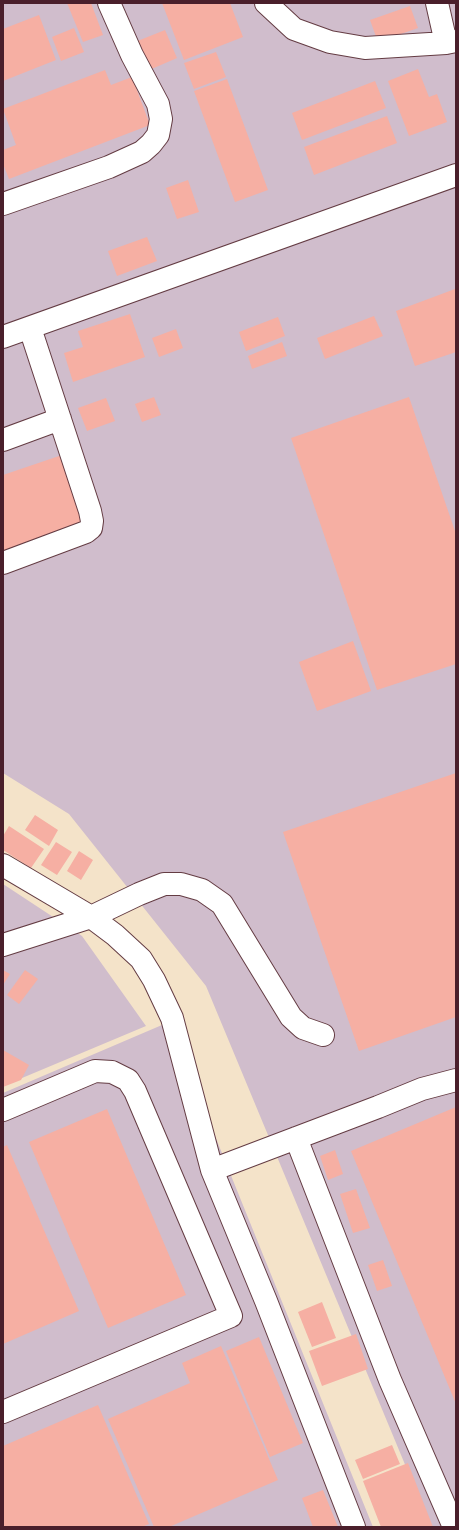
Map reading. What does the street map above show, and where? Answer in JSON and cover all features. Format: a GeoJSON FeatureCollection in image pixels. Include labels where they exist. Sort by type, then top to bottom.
{"type":"FeatureCollection","features":[{"type":"Feature","properties":{"kind":"lane"},"geometry":{"type":"LineString","coordinates":[[3,204],[109,167],[142,152],[151,144],[158,134],[161,120],[158,104],[132,55],[109,3]]}},
{"type":"Feature","properties":{"kind":"lane"},"geometry":{"type":"LineString","coordinates":[[266,3],[294,29],[330,42],[365,48],[451,42],[437,3]]}},
{"type":"Feature","properties":{"kind":"lane"},"geometry":{"type":"LineString","coordinates":[[3,337],[456,175]]}},
{"type":"Feature","properties":{"kind":"lane"},"geometry":{"type":"LineString","coordinates":[[3,563],[86,532],[91,528],[92,521],[30,328]]}},
{"type":"Feature","properties":{"kind":"lane"},"geometry":{"type":"LineString","coordinates":[[3,440],[60,419]]}},
{"type":"Feature","properties":{"kind":"lane"},"geometry":{"type":"LineString","coordinates":[[3,865],[91,917],[115,935],[141,959],[154,980],[172,1018],[212,1170],[269,1308],[354,1527]]}},
{"type":"Feature","properties":{"kind":"lane"},"geometry":{"type":"LineString","coordinates":[[3,945],[91,917],[164,884],[181,884],[202,890],[222,904],[291,1017],[303,1028],[324,1035]]}},
{"type":"Feature","properties":{"kind":"lane"},"geometry":{"type":"LineString","coordinates":[[3,1110],[95,1071],[112,1072],[128,1080],[135,1091],[231,1316],[3,1412]]}},
{"type":"Feature","properties":{"kind":"lane"},"geometry":{"type":"LineString","coordinates":[[212,1170],[422,1089],[456,1080]]}},
{"type":"Feature","properties":{"kind":"lane"},"geometry":{"type":"LineString","coordinates":[[296,1138],[390,1380],[454,1527]]}},
{"type":"Feature","properties":{"kind":"shaded area"},"geometry":{"type":"Polygon","coordinates":[[[3,3],[456,3],[456,1527],[431,1527],[206,986],[69,814],[3,773],[3,3]]]}},
{"type":"Feature","properties":{"kind":"shaded area"},"geometry":{"type":"Polygon","coordinates":[[[3,884],[82,936],[146,1026],[3,1086],[3,884]]]}},
{"type":"Feature","properties":{"kind":"shaded area"},"geometry":{"type":"Polygon","coordinates":[[[169,1022],[373,1527],[3,1527],[3,1093],[169,1022]]]}},
{"type":"Feature","properties":{"kind":"building"},"geometry":{"type":"Polygon","coordinates":[[[67,3],[91,3],[103,35],[83,42],[67,3]]]}},
{"type":"Feature","properties":{"kind":"building"},"geometry":{"type":"Polygon","coordinates":[[[162,3],[230,3],[243,37],[184,60],[162,3]]]}},
{"type":"Feature","properties":{"kind":"building"},"geometry":{"type":"Polygon","coordinates":[[[410,6],[418,28],[378,42],[370,20],[410,6]]]}},
{"type":"Feature","properties":{"kind":"building"},"geometry":{"type":"Polygon","coordinates":[[[39,15],[56,60],[3,81],[3,29],[39,15]]]}},
{"type":"Feature","properties":{"kind":"building"},"geometry":{"type":"Polygon","coordinates":[[[74,28],[84,52],[61,61],[52,37],[74,28]]]}},
{"type":"Feature","properties":{"kind":"building"},"geometry":{"type":"Polygon","coordinates":[[[165,30],[177,58],[147,71],[135,42],[165,30]]]}},
{"type":"Feature","properties":{"kind":"building"},"geometry":{"type":"Polygon","coordinates":[[[216,52],[226,77],[194,89],[184,63],[216,52]]]}},
{"type":"Feature","properties":{"kind":"building"},"geometry":{"type":"Polygon","coordinates":[[[418,69],[429,97],[437,94],[447,122],[409,136],[388,81],[418,69]]]}},
{"type":"Feature","properties":{"kind":"building"},"geometry":{"type":"Polygon","coordinates":[[[105,70],[111,85],[132,77],[150,125],[9,179],[3,164],[3,150],[16,145],[3,109],[105,70]]]}},
{"type":"Feature","properties":{"kind":"building"},"geometry":{"type":"Polygon","coordinates":[[[227,79],[268,190],[235,202],[194,91],[227,79]]]}},
{"type":"Feature","properties":{"kind":"building"},"geometry":{"type":"Polygon","coordinates":[[[375,81],[386,108],[302,140],[292,113],[375,81]]]}},
{"type":"Feature","properties":{"kind":"building"},"geometry":{"type":"Polygon","coordinates":[[[387,116],[397,143],[314,175],[304,147],[387,116]]]}},
{"type":"Feature","properties":{"kind":"building"},"geometry":{"type":"Polygon","coordinates":[[[188,180],[199,212],[177,219],[166,188],[188,180]]]}},
{"type":"Feature","properties":{"kind":"building"},"geometry":{"type":"Polygon","coordinates":[[[147,237],[157,261],[117,276],[108,251],[147,237]]]}},
{"type":"Feature","properties":{"kind":"building"},"geometry":{"type":"Polygon","coordinates":[[[455,289],[456,352],[415,366],[396,311],[455,289]]]}},
{"type":"Feature","properties":{"kind":"building"},"geometry":{"type":"Polygon","coordinates":[[[130,314],[145,357],[73,382],[64,353],[83,347],[78,331],[130,314]]]}},
{"type":"Feature","properties":{"kind":"building"},"geometry":{"type":"Polygon","coordinates":[[[374,316],[383,336],[325,359],[317,338],[374,316]]]}},
{"type":"Feature","properties":{"kind":"building"},"geometry":{"type":"Polygon","coordinates":[[[278,317],[285,336],[246,351],[239,332],[278,317]]]}},
{"type":"Feature","properties":{"kind":"building"},"geometry":{"type":"Polygon","coordinates":[[[176,329],[183,348],[159,357],[152,338],[176,329]]]}},
{"type":"Feature","properties":{"kind":"building"},"geometry":{"type":"Polygon","coordinates":[[[282,342],[287,356],[252,369],[248,356],[282,342]]]}},
{"type":"Feature","properties":{"kind":"building"},"geometry":{"type":"Polygon","coordinates":[[[154,397],[161,415],[142,422],[135,404],[154,397]]]}},
{"type":"Feature","properties":{"kind":"building"},"geometry":{"type":"Polygon","coordinates":[[[409,397],[456,534],[456,664],[377,690],[291,438],[409,397]]]}},
{"type":"Feature","properties":{"kind":"building"},"geometry":{"type":"Polygon","coordinates":[[[106,398],[115,421],[87,431],[78,408],[106,398]]]}},
{"type":"Feature","properties":{"kind":"building"},"geometry":{"type":"Polygon","coordinates":[[[65,454],[88,524],[3,552],[3,475],[65,454]]]}},
{"type":"Feature","properties":{"kind":"building"},"geometry":{"type":"Polygon","coordinates":[[[353,641],[371,691],[317,711],[299,662],[353,641]]]}},
{"type":"Feature","properties":{"kind":"building"},"geometry":{"type":"Polygon","coordinates":[[[456,773],[456,1017],[359,1051],[283,832],[456,773]]]}},
{"type":"Feature","properties":{"kind":"building"},"geometry":{"type":"Polygon","coordinates":[[[35,815],[58,830],[49,846],[25,830],[35,815]]]}},
{"type":"Feature","properties":{"kind":"building"},"geometry":{"type":"Polygon","coordinates":[[[9,826],[44,849],[31,868],[3,850],[3,836],[9,826]]]}},
{"type":"Feature","properties":{"kind":"building"},"geometry":{"type":"Polygon","coordinates":[[[56,842],[72,852],[57,875],[41,865],[56,842]]]}},
{"type":"Feature","properties":{"kind":"building"},"geometry":{"type":"Polygon","coordinates":[[[79,851],[93,860],[81,880],[67,871],[79,851]]]}},
{"type":"Feature","properties":{"kind":"building"},"geometry":{"type":"Polygon","coordinates":[[[3,970],[10,974],[3,985],[3,970]]]}},
{"type":"Feature","properties":{"kind":"building"},"geometry":{"type":"Polygon","coordinates":[[[25,970],[38,979],[19,1004],[7,995],[25,970]]]}},
{"type":"Feature","properties":{"kind":"building"},"geometry":{"type":"Polygon","coordinates":[[[3,1050],[29,1065],[21,1080],[3,1087],[3,1050]]]}},
{"type":"Feature","properties":{"kind":"building"},"geometry":{"type":"Polygon","coordinates":[[[456,1107],[456,1404],[351,1151],[456,1107]]]}},
{"type":"Feature","properties":{"kind":"building"},"geometry":{"type":"Polygon","coordinates":[[[107,1109],[186,1295],[108,1328],[29,1142],[107,1109]]]}},
{"type":"Feature","properties":{"kind":"building"},"geometry":{"type":"Polygon","coordinates":[[[7,1145],[79,1311],[3,1344],[3,1147],[7,1145]]]}},
{"type":"Feature","properties":{"kind":"building"},"geometry":{"type":"Polygon","coordinates":[[[335,1150],[343,1174],[328,1180],[320,1156],[335,1150]]]}},
{"type":"Feature","properties":{"kind":"building"},"geometry":{"type":"Polygon","coordinates":[[[356,1189],[370,1228],[353,1233],[340,1194],[356,1189]]]}},
{"type":"Feature","properties":{"kind":"building"},"geometry":{"type":"Polygon","coordinates":[[[383,1260],[392,1286],[377,1291],[368,1265],[383,1260]]]}},
{"type":"Feature","properties":{"kind":"building"},"geometry":{"type":"Polygon","coordinates":[[[322,1302],[336,1338],[312,1347],[298,1312],[322,1302]]]}},
{"type":"Feature","properties":{"kind":"building"},"geometry":{"type":"Polygon","coordinates":[[[356,1334],[368,1369],[322,1386],[309,1351],[356,1334]]]}},
{"type":"Feature","properties":{"kind":"building"},"geometry":{"type":"Polygon","coordinates":[[[259,1337],[303,1443],[270,1457],[226,1351],[259,1337]]]}},
{"type":"Feature","properties":{"kind":"building"},"geometry":{"type":"Polygon","coordinates":[[[221,1346],[278,1480],[169,1527],[154,1527],[108,1419],[190,1383],[182,1363],[221,1346]]]}},
{"type":"Feature","properties":{"kind":"building"},"geometry":{"type":"Polygon","coordinates":[[[98,1405],[149,1524],[142,1527],[3,1527],[3,1446],[98,1405]]]}},
{"type":"Feature","properties":{"kind":"building"},"geometry":{"type":"Polygon","coordinates":[[[392,1445],[400,1464],[363,1479],[355,1460],[392,1445]]]}},
{"type":"Feature","properties":{"kind":"building"},"geometry":{"type":"Polygon","coordinates":[[[408,1463],[433,1527],[381,1527],[363,1481],[408,1463]]]}},
{"type":"Feature","properties":{"kind":"building"},"geometry":{"type":"Polygon","coordinates":[[[323,1490],[338,1527],[313,1527],[302,1498],[323,1490]]]}}]}
